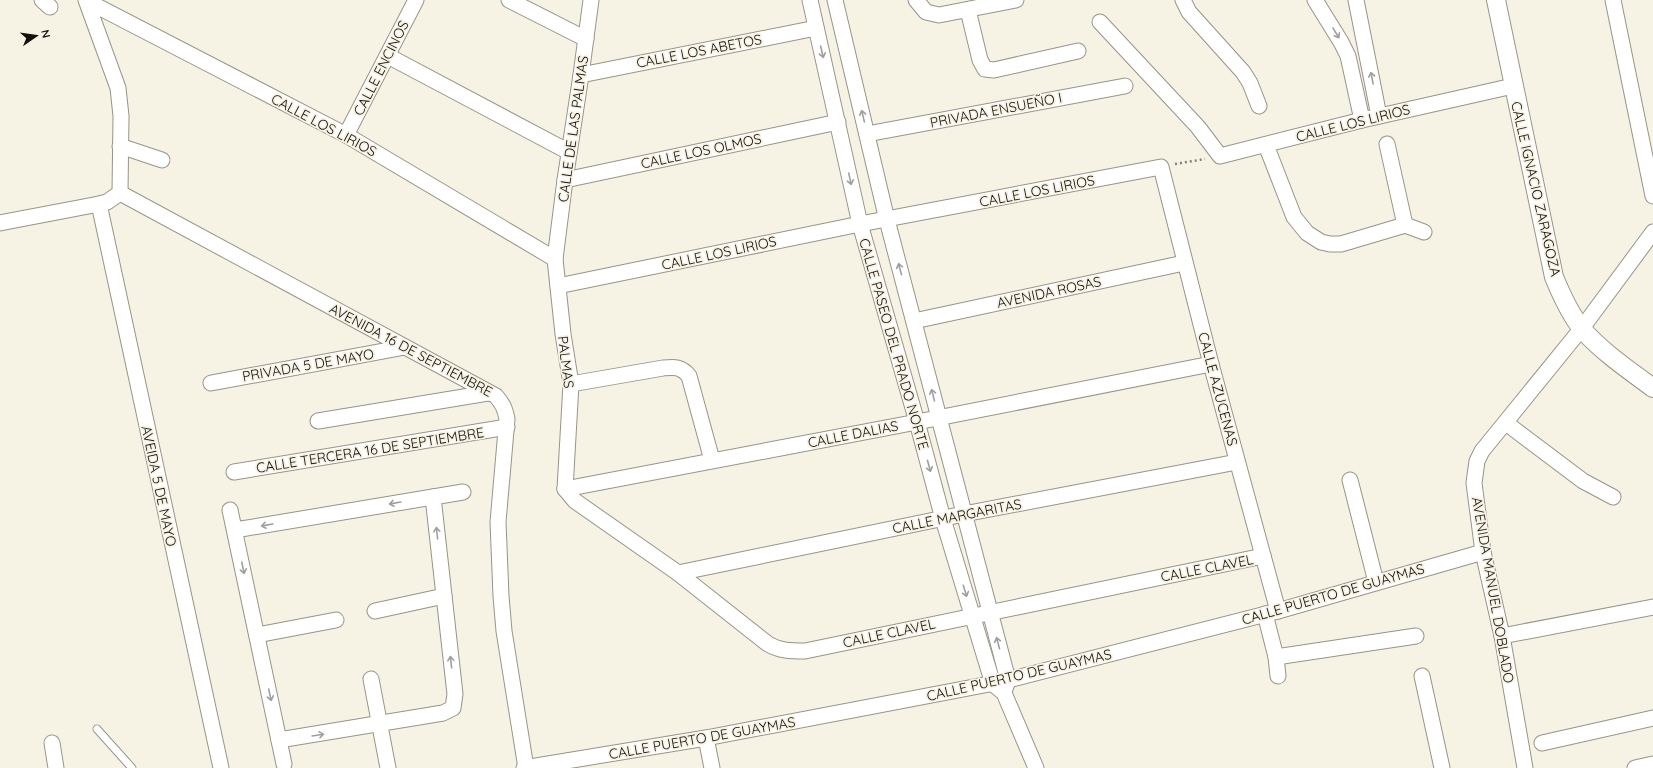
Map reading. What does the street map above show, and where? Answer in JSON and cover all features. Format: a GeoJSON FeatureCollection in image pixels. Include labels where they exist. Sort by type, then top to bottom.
{"type":"FeatureCollection","features":[{"type":"Feature","properties":{"kind":"street","name":"CALLE ENCINOS"},"geometry":{"type":"LineString","coordinates":[[346,135],[416,0]]}},
{"type":"Feature","properties":{"kind":"street"},"geometry":{"type":"LineString","coordinates":[[509,0],[586,39]]}},
{"type":"Feature","properties":{"kind":"street","name":"CALLE DE LAS PALMAS"},"geometry":{"type":"LineString","coordinates":[[555,259],[591,0]]}},
{"type":"Feature","properties":{"kind":"street","name":"CALLE PASEO DEL PRADO NORTE"},"geometry":{"type":"LineString","coordinates":[[810,0],[860,224],[917,422],[943,519],[972,616],[1002,685]]}},
{"type":"Feature","properties":{"kind":"street","name":"CALLE PASEO DEL PRADO NORTE"},"geometry":{"type":"LineString","coordinates":[[835,0],[887,220],[989,612],[1002,685]]}},
{"type":"Feature","properties":{"kind":"street"},"geometry":{"type":"LineString","coordinates":[[916,0],[926,12],[939,15],[1016,0]]}},
{"type":"Feature","properties":{"kind":"street"},"geometry":{"type":"LineString","coordinates":[[1182,0],[1190,12],[1244,72],[1259,106]]}},
{"type":"Feature","properties":{"kind":"street"},"geometry":{"type":"LineString","coordinates":[[1315,0],[1341,42],[1351,65],[1362,120]]}},
{"type":"Feature","properties":{"kind":"street"},"geometry":{"type":"LineString","coordinates":[[1356,0],[1379,116]]}},
{"type":"Feature","properties":{"kind":"street","name":"CALLE IGNACIO ZARAGOZA"},"geometry":{"type":"LineString","coordinates":[[1496,0],[1554,277],[1562,295],[1582,328],[1608,354],[1653,388]]}},
{"type":"Feature","properties":{"kind":"street"},"geometry":{"type":"LineString","coordinates":[[1613,0],[1653,196]]}},
{"type":"Feature","properties":{"kind":"street"},"geometry":{"type":"LineString","coordinates":[[0,222],[99,204],[107,202],[120,193],[122,181],[120,146],[121,116],[118,88],[87,1]]}},
{"type":"Feature","properties":{"kind":"street","name":"CALLE LOS LIRIOS"},"geometry":{"type":"LineString","coordinates":[[87,1],[346,135],[555,259]]}},
{"type":"Feature","properties":{"kind":"street"},"geometry":{"type":"LineString","coordinates":[[968,10],[980,60],[985,69],[994,70],[1078,50]]}},
{"type":"Feature","properties":{"kind":"street"},"geometry":{"type":"LineString","coordinates":[[1100,22],[1198,128],[1220,156]]}},
{"type":"Feature","properties":{"kind":"street","name":"CALLE LOS ABETOS"},"geometry":{"type":"LineString","coordinates":[[581,75],[816,28]]}},
{"type":"Feature","properties":{"kind":"street"},"geometry":{"type":"LineString","coordinates":[[388,56],[569,152]]}},
{"type":"Feature","properties":{"kind":"street"},"geometry":{"type":"LineString","coordinates":[[1351,65],[1368,60]]}},
{"type":"Feature","properties":{"kind":"street","name":"PRIVADA ENSUEÑO I"},"geometry":{"type":"LineString","coordinates":[[867,134],[1126,86]]}},
{"type":"Feature","properties":{"kind":"street","name":"CALLE LOS LIRIOS"},"geometry":{"type":"LineString","coordinates":[[1220,156],[1362,120],[1513,86]]}},
{"type":"Feature","properties":{"kind":"street","name":"CALLE LOS OLMOS"},"geometry":{"type":"LineString","coordinates":[[565,180],[838,122]]}},
{"type":"Feature","properties":{"kind":"street"},"geometry":{"type":"LineString","coordinates":[[1387,144],[1405,226]]}},
{"type":"Feature","properties":{"kind":"street"},"geometry":{"type":"LineString","coordinates":[[1266,145],[1294,216],[1307,233],[1321,242],[1341,244],[1405,226],[1424,232]]}},
{"type":"Feature","properties":{"kind":"street"},"geometry":{"type":"LineString","coordinates":[[120,146],[162,160]]}},
{"type":"Feature","properties":{"kind":"street","name":"CALLE LOS LIRIOS"},"geometry":{"type":"LineString","coordinates":[[558,286],[860,224],[1160,167]]}},
{"type":"Feature","properties":{"kind":"street","name":"CALLE AZUCENAS"},"geometry":{"type":"LineString","coordinates":[[1160,167],[1184,263],[1263,556],[1272,612],[1278,676]]}},
{"type":"Feature","properties":{"kind":"street","name":"AVENIDA 16 DE SEPTIEMBRE"},"geometry":{"type":"LineString","coordinates":[[120,193],[496,396],[502,404],[506,410],[507,427],[498,522],[501,596],[504,631],[525,768]]}},
{"type":"Feature","properties":{"kind":"street","name":"AVEIDA 5 DE MAYO"},"geometry":{"type":"LineString","coordinates":[[99,204],[221,768]]}},
{"type":"Feature","properties":{"kind":"street","name":"AVENIDA MANUEL DOBLADO"},"geometry":{"type":"LineString","coordinates":[[1525,768],[1502,636],[1484,552],[1474,483],[1477,461],[1482,451],[1582,328],[1653,232]]}},
{"type":"Feature","properties":{"kind":"street","name":"PALMAS"},"geometry":{"type":"LineString","coordinates":[[555,259],[563,334],[571,384],[565,489]]}},
{"type":"Feature","properties":{"kind":"street","name":"AVENIDA ROSAS"},"geometry":{"type":"LineString","coordinates":[[914,321],[1184,263]]}},
{"type":"Feature","properties":{"kind":"street","name":"PRIVADA 5 DE MAYO"},"geometry":{"type":"LineString","coordinates":[[211,383],[404,347]]}},
{"type":"Feature","properties":{"kind":"street","name":"CALLE DALIAS"},"geometry":{"type":"LineString","coordinates":[[565,489],[939,418],[1211,364]]}},
{"type":"Feature","properties":{"kind":"street"},"geometry":{"type":"LineString","coordinates":[[571,384],[675,366],[681,368],[689,376],[712,460]]}},
{"type":"Feature","properties":{"kind":"street"},"geometry":{"type":"LineString","coordinates":[[318,421],[488,392]]}},
{"type":"Feature","properties":{"kind":"street"},"geometry":{"type":"LineString","coordinates":[[1506,423],[1583,481],[1613,497]]}},
{"type":"Feature","properties":{"kind":"street","name":"CALLE TERCERA 16 DE SEPTIEMBRE"},"geometry":{"type":"LineString","coordinates":[[234,472],[507,427]]}},
{"type":"Feature","properties":{"kind":"street","name":"CALLE MARGARITAS"},"geometry":{"type":"LineString","coordinates":[[678,573],[964,514],[1237,462]]}},
{"type":"Feature","properties":{"kind":"street"},"geometry":{"type":"LineString","coordinates":[[1350,480],[1376,582]]}},
{"type":"Feature","properties":{"kind":"street","name":"CALLE CLAVEL"},"geometry":{"type":"LineString","coordinates":[[565,489],[575,501],[678,573],[768,644],[778,649],[805,651],[1263,556]]}},
{"type":"Feature","properties":{"kind":"street"},"geometry":{"type":"LineString","coordinates":[[235,530],[463,492]]}},
{"type":"Feature","properties":{"kind":"street"},"geometry":{"type":"LineString","coordinates":[[279,740],[380,725],[443,713],[453,708],[455,694],[433,497]]}},
{"type":"Feature","properties":{"kind":"street"},"geometry":{"type":"LineString","coordinates":[[230,510],[284,764]]}},
{"type":"Feature","properties":{"kind":"street","name":"CALLE PUERTO DE GUAYMAS"},"geometry":{"type":"LineString","coordinates":[[525,768],[706,738],[1002,685],[1272,612],[1484,552]]}},
{"type":"Feature","properties":{"kind":"street"},"geometry":{"type":"LineString","coordinates":[[375,611],[444,596]]}},
{"type":"Feature","properties":{"kind":"street"},"geometry":{"type":"LineString","coordinates":[[1502,636],[1653,607]]}},
{"type":"Feature","properties":{"kind":"street"},"geometry":{"type":"LineString","coordinates":[[257,636],[336,620]]}},
{"type":"Feature","properties":{"kind":"street"},"geometry":{"type":"LineString","coordinates":[[1276,657],[1416,636]]}},
{"type":"Feature","properties":{"kind":"street"},"geometry":{"type":"LineString","coordinates":[[1422,676],[1439,768]]}},
{"type":"Feature","properties":{"kind":"street"},"geometry":{"type":"LineString","coordinates":[[371,679],[388,768]]}},
{"type":"Feature","properties":{"kind":"street"},"geometry":{"type":"LineString","coordinates":[[1002,685],[1036,768]]}},
{"type":"Feature","properties":{"kind":"street"},"geometry":{"type":"LineString","coordinates":[[1542,742],[1653,718]]}},
{"type":"Feature","properties":{"kind":"street"},"geometry":{"type":"LineString","coordinates":[[706,738],[712,768]]}},
{"type":"Feature","properties":{"kind":"street"},"geometry":{"type":"LineString","coordinates":[[52,743],[56,768]]}},
{"type":"Feature","properties":{"kind":"street"},"geometry":{"type":"LineString","coordinates":[[1635,768],[1653,764]]}},
{"type":"Feature","properties":{"kind":"lane"},"geometry":{"type":"LineString","coordinates":[[97,729],[132,768]]}},
{"type":"Feature","properties":{"kind":"path"},"geometry":{"type":"LineString","coordinates":[[1160,167],[1220,156]]}}]}
